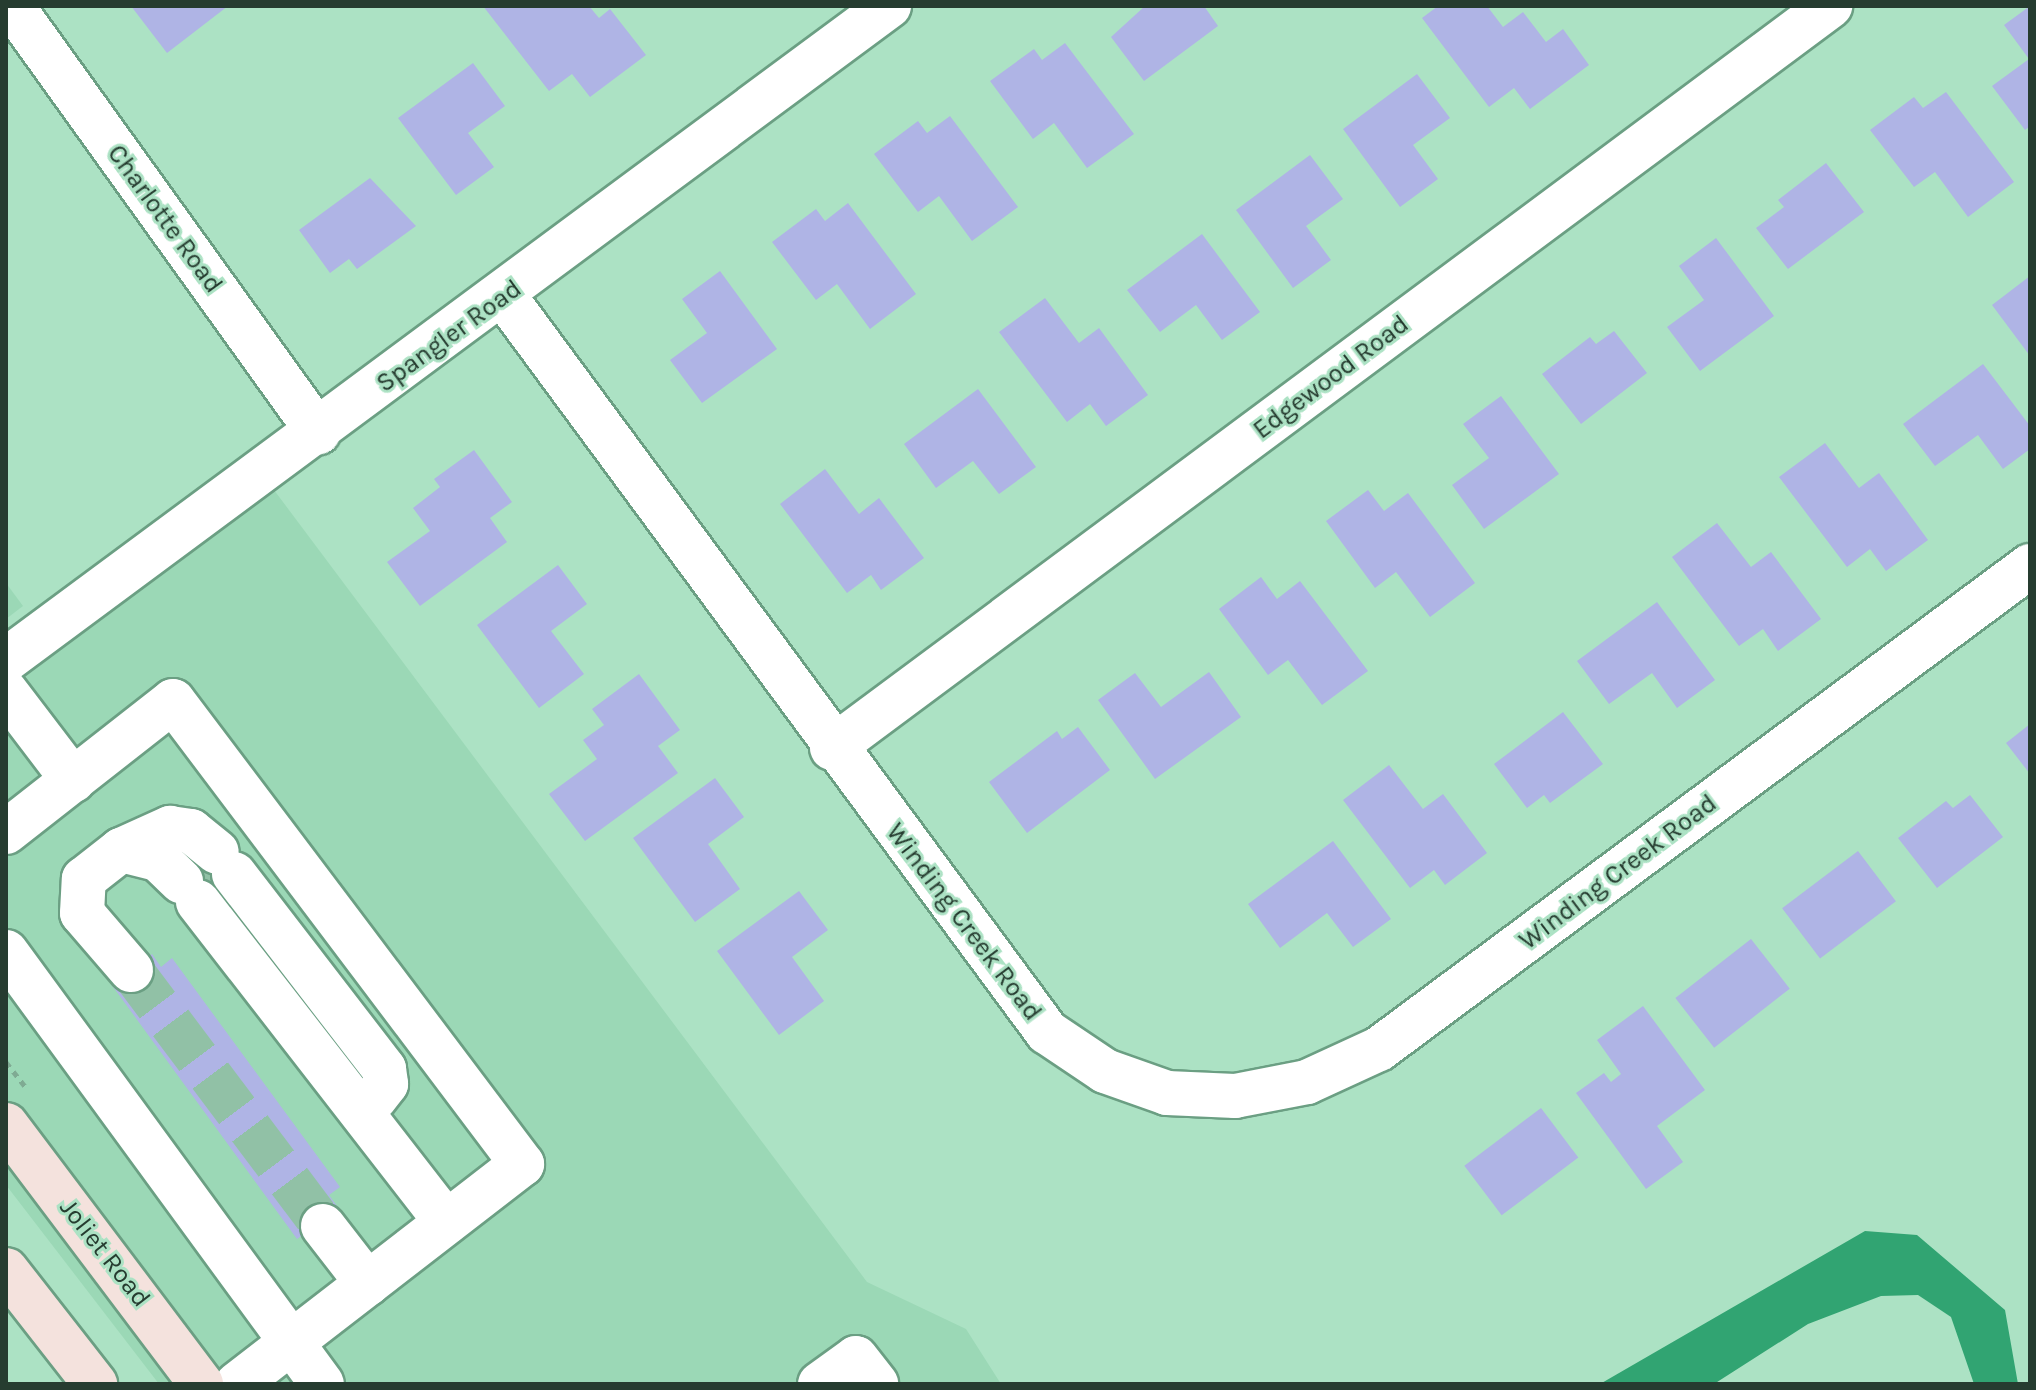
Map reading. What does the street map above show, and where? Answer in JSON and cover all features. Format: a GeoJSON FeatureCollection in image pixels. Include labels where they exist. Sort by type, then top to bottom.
{"type":"FeatureCollection","features":[{"type":"Feature","properties":{"kind":"main road","name":"Joliet Road"},"geometry":{"type":"LineString","coordinates":[[6,1125],[201,1384]]}},
{"type":"Feature","properties":{"kind":"main road"},"geometry":{"type":"LineString","coordinates":[[6,1270],[95,1384]]}},
{"type":"Feature","properties":{"kind":"street","name":"Charlotte Road"},"geometry":{"type":"LineString","coordinates":[[12,6],[318,432]]}},
{"type":"Feature","properties":{"kind":"street","name":"Spangler Road"},"geometry":{"type":"LineString","coordinates":[[6,660],[504,296],[889,6]]}},
{"type":"Feature","properties":{"kind":"street","name":"Edgewood Road"},"geometry":{"type":"LineString","coordinates":[[832,748],[1830,6]]}},
{"type":"Feature","properties":{"kind":"street","name":"Winding Creek Road"},"geometry":{"type":"LineString","coordinates":[[504,296],[832,748],[1047,1032],[1105,1071],[1167,1093],[1235,1096],[1307,1082],[1379,1049],[2030,566]]}},
{"type":"Feature","properties":{"kind":"street"},"geometry":{"type":"LineString","coordinates":[[6,692],[73,780]]}},
{"type":"Feature","properties":{"kind":"street"},"geometry":{"type":"LineString","coordinates":[[6,832],[173,701],[522,1164],[237,1384]]}},
{"type":"Feature","properties":{"kind":"street"},"geometry":{"type":"LineString","coordinates":[[131,970],[82,913],[84,879],[121,850],[208,877],[374,1113],[446,1222]]}},
{"type":"Feature","properties":{"kind":"street"},"geometry":{"type":"LineString","coordinates":[[6,952],[322,1384]]}},
{"type":"Feature","properties":{"kind":"street"},"geometry":{"type":"LineString","coordinates":[[323,1226],[368,1284]]}},
{"type":"Feature","properties":{"kind":"street"},"geometry":{"type":"LineString","coordinates":[[820,1384],[856,1358],[876,1384]]}},
{"type":"Feature","properties":{"kind":"shaded area"},"geometry":{"type":"Polygon","coordinates":[[[271,486],[867,1282],[966,1329],[1001,1384],[159,1384],[6,1185],[6,690],[271,486]]]}},
{"type":"Feature","properties":{"kind":"shaded area"},"geometry":{"type":"Polygon","coordinates":[[[6,583],[23,606],[6,619],[6,583]]]}},
{"type":"Feature","properties":{"kind":"shaded area"},"geometry":{"type":"Polygon","coordinates":[[[1865,1231],[1917,1235],[2005,1310],[2018,1384],[1974,1384],[1951,1317],[1918,1295],[1881,1296],[1808,1324],[1714,1384],[1600,1384],[1865,1231]]]}},
{"type":"Feature","properties":{"kind":"building"},"geometry":{"type":"Polygon","coordinates":[[[131,6],[228,6],[167,53],[131,6]]]}},
{"type":"Feature","properties":{"kind":"building"},"geometry":{"type":"Polygon","coordinates":[[[483,6],[589,6],[599,18],[610,9],[646,55],[590,97],[572,74],[549,91],[483,6]]]}},
{"type":"Feature","properties":{"kind":"building"},"geometry":{"type":"Polygon","coordinates":[[[1145,6],[1204,6],[1218,26],[1144,81],[1111,37],[1145,6]]]}},
{"type":"Feature","properties":{"kind":"building"},"geometry":{"type":"Polygon","coordinates":[[[1438,6],[1487,6],[1503,27],[1523,12],[1546,42],[1563,29],[1589,65],[1530,109],[1514,88],[1489,107],[1422,18],[1438,6]]]}},
{"type":"Feature","properties":{"kind":"building"},"geometry":{"type":"Polygon","coordinates":[[[2030,6],[2030,126],[2025,130],[1992,86],[2029,59],[2004,25],[2030,6]]]}},
{"type":"Feature","properties":{"kind":"building"},"geometry":{"type":"Polygon","coordinates":[[[1065,43],[1134,134],[1087,168],[1054,123],[1033,139],[990,81],[1034,49],[1042,60],[1065,43]]]}},
{"type":"Feature","properties":{"kind":"building"},"geometry":{"type":"Polygon","coordinates":[[[473,63],[505,106],[468,133],[494,167],[456,195],[398,118],[473,63]]]}},
{"type":"Feature","properties":{"kind":"building"},"geometry":{"type":"Polygon","coordinates":[[[1417,74],[1450,118],[1413,145],[1438,179],[1400,207],[1343,129],[1417,74]]]}},
{"type":"Feature","properties":{"kind":"building"},"geometry":{"type":"Polygon","coordinates":[[[1946,92],[2014,182],[1968,217],[1935,172],[1914,187],[1870,130],[1914,97],[1923,108],[1946,92]]]}},
{"type":"Feature","properties":{"kind":"building"},"geometry":{"type":"Polygon","coordinates":[[[950,116],[1018,207],[972,241],[939,196],[918,212],[874,154],[918,121],[927,133],[950,116]]]}},
{"type":"Feature","properties":{"kind":"building"},"geometry":{"type":"Polygon","coordinates":[[[1310,155],[1343,199],[1306,226],[1331,260],[1293,288],[1236,210],[1310,155]]]}},
{"type":"Feature","properties":{"kind":"building"},"geometry":{"type":"Polygon","coordinates":[[[1826,163],[1864,212],[1788,269],[1756,228],[1784,207],[1778,200],[1826,163]]]}},
{"type":"Feature","properties":{"kind":"building"},"geometry":{"type":"Polygon","coordinates":[[[370,178],[416,226],[357,269],[349,259],[330,273],[299,230],[370,178]]]}},
{"type":"Feature","properties":{"kind":"building"},"geometry":{"type":"Polygon","coordinates":[[[848,203],[916,294],[870,329],[837,284],[816,300],[772,242],[816,209],[825,221],[848,203]]]}},
{"type":"Feature","properties":{"kind":"building"},"geometry":{"type":"Polygon","coordinates":[[[1202,234],[1260,312],[1222,340],[1196,305],[1160,332],[1127,290],[1202,234]]]}},
{"type":"Feature","properties":{"kind":"building"},"geometry":{"type":"Polygon","coordinates":[[[1716,238],[1774,316],[1700,371],[1667,327],[1704,300],[1679,266],[1716,238]]]}},
{"type":"Feature","properties":{"kind":"building"},"geometry":{"type":"Polygon","coordinates":[[[720,271],[777,349],[702,403],[670,360],[707,333],[682,299],[720,271]]]}},
{"type":"Feature","properties":{"kind":"building"},"geometry":{"type":"Polygon","coordinates":[[[2030,276],[2030,356],[1992,305],[2030,276]]]}},
{"type":"Feature","properties":{"kind":"building"},"geometry":{"type":"Polygon","coordinates":[[[1045,298],[1079,343],[1099,328],[1148,395],[1106,426],[1090,404],[1067,422],[999,332],[1045,298]]]}},
{"type":"Feature","properties":{"kind":"building"},"geometry":{"type":"Polygon","coordinates":[[[1614,331],[1647,373],[1581,424],[1542,374],[1590,337],[1596,344],[1614,331]]]}},
{"type":"Feature","properties":{"kind":"building"},"geometry":{"type":"Polygon","coordinates":[[[1983,364],[2030,426],[2030,449],[2003,469],[1978,435],[1935,466],[1903,424],[1983,364]]]}},
{"type":"Feature","properties":{"kind":"building"},"geometry":{"type":"Polygon","coordinates":[[[978,389],[1036,467],[999,494],[973,461],[936,488],[904,444],[978,389]]]}},
{"type":"Feature","properties":{"kind":"building"},"geometry":{"type":"Polygon","coordinates":[[[1501,396],[1559,474],[1484,529],[1452,485],[1489,458],[1463,424],[1501,396]]]}},
{"type":"Feature","properties":{"kind":"building"},"geometry":{"type":"Polygon","coordinates":[[[1825,443],[1859,488],[1879,473],[1928,540],[1886,571],[1870,549],[1847,567],[1779,477],[1825,443]]]}},
{"type":"Feature","properties":{"kind":"building"},"geometry":{"type":"Polygon","coordinates":[[[474,450],[512,502],[490,518],[507,542],[420,606],[387,562],[430,531],[413,508],[440,487],[434,479],[474,450]]]}},
{"type":"Feature","properties":{"kind":"building"},"geometry":{"type":"Polygon","coordinates":[[[825,469],[859,514],[879,498],[924,558],[881,590],[871,575],[847,593],[780,504],[825,469]]]}},
{"type":"Feature","properties":{"kind":"building"},"geometry":{"type":"Polygon","coordinates":[[[1368,490],[1384,511],[1408,493],[1475,583],[1430,617],[1396,572],[1375,588],[1326,521],[1368,490]]]}},
{"type":"Feature","properties":{"kind":"building"},"geometry":{"type":"Polygon","coordinates":[[[1717,523],[1751,567],[1771,552],[1821,619],[1778,651],[1763,629],[1739,646],[1672,557],[1717,523]]]}},
{"type":"Feature","properties":{"kind":"building"},"geometry":{"type":"Polygon","coordinates":[[[558,565],[587,604],[551,631],[584,674],[539,708],[477,625],[558,565]]]}},
{"type":"Feature","properties":{"kind":"building"},"geometry":{"type":"Polygon","coordinates":[[[1261,577],[1277,599],[1300,581],[1368,671],[1322,705],[1288,660],[1268,675],[1219,609],[1261,577]]]}},
{"type":"Feature","properties":{"kind":"building"},"geometry":{"type":"Polygon","coordinates":[[[1657,602],[1715,680],[1677,708],[1652,673],[1609,704],[1577,661],[1657,602]]]}},
{"type":"Feature","properties":{"kind":"building"},"geometry":{"type":"Polygon","coordinates":[[[1209,672],[1241,717],[1155,779],[1098,700],[1135,673],[1161,707],[1209,672]]]}},
{"type":"Feature","properties":{"kind":"building"},"geometry":{"type":"Polygon","coordinates":[[[639,674],[680,730],[658,746],[678,773],[585,841],[549,794],[597,759],[583,740],[604,725],[592,709],[639,674]]]}},
{"type":"Feature","properties":{"kind":"building"},"geometry":{"type":"Polygon","coordinates":[[[1563,712],[1603,764],[1550,803],[1544,795],[1527,808],[1494,764],[1563,712]]]}},
{"type":"Feature","properties":{"kind":"building"},"geometry":{"type":"Polygon","coordinates":[[[2030,724],[2030,774],[2006,743],[2030,724]]]}},
{"type":"Feature","properties":{"kind":"building"},"geometry":{"type":"Polygon","coordinates":[[[1078,727],[1110,770],[1027,833],[989,782],[1057,731],[1062,739],[1078,727]]]}},
{"type":"Feature","properties":{"kind":"building"},"geometry":{"type":"Polygon","coordinates":[[[1389,765],[1423,809],[1443,794],[1487,853],[1445,885],[1434,870],[1410,888],[1343,800],[1389,765]]]}},
{"type":"Feature","properties":{"kind":"building"},"geometry":{"type":"Polygon","coordinates":[[[715,778],[744,817],[708,844],[740,889],[695,922],[633,838],[715,778]]]}},
{"type":"Feature","properties":{"kind":"building"},"geometry":{"type":"Polygon","coordinates":[[[1970,795],[2003,837],[1937,888],[1898,838],[1946,801],[1953,808],[1970,795]]]}},
{"type":"Feature","properties":{"kind":"building"},"geometry":{"type":"Polygon","coordinates":[[[1333,841],[1391,919],[1353,947],[1327,913],[1280,948],[1248,904],[1333,841]]]}},
{"type":"Feature","properties":{"kind":"building"},"geometry":{"type":"Polygon","coordinates":[[[1858,851],[1896,901],[1820,958],[1782,908],[1858,851]]]}},
{"type":"Feature","properties":{"kind":"building"},"geometry":{"type":"Polygon","coordinates":[[[799,891],[828,930],[792,957],[824,1001],[779,1035],[717,951],[799,891]]]}},
{"type":"Feature","properties":{"kind":"building"},"geometry":{"type":"Polygon","coordinates":[[[1751,939],[1790,989],[1714,1048],[1675,998],[1751,939]]]}},
{"type":"Feature","properties":{"kind":"building"},"geometry":{"type":"Polygon","coordinates":[[[152,954],[161,967],[172,958],[340,1187],[329,1195],[339,1209],[297,1239],[111,984],[152,954]]]}},
{"type":"Feature","properties":{"kind":"building"},"geometry":{"type":"Polygon","coordinates":[[[1643,1006],[1705,1090],[1657,1126],[1683,1162],[1646,1189],[1576,1093],[1604,1073],[1611,1082],[1621,1074],[1597,1040],[1643,1006]]]}},
{"type":"Feature","properties":{"kind":"building"},"geometry":{"type":"Polygon","coordinates":[[[1541,1108],[1578,1158],[1502,1215],[1464,1166],[1541,1108]]]}},
{"type":"Feature","properties":{"kind":"tunnel"},"geometry":{"type":"LineString","coordinates":[[201,865],[218,886]]}},
{"type":"Feature","properties":{"kind":"tunnel"},"geometry":{"type":"LineString","coordinates":[[131,970],[323,1226]]}}]}
